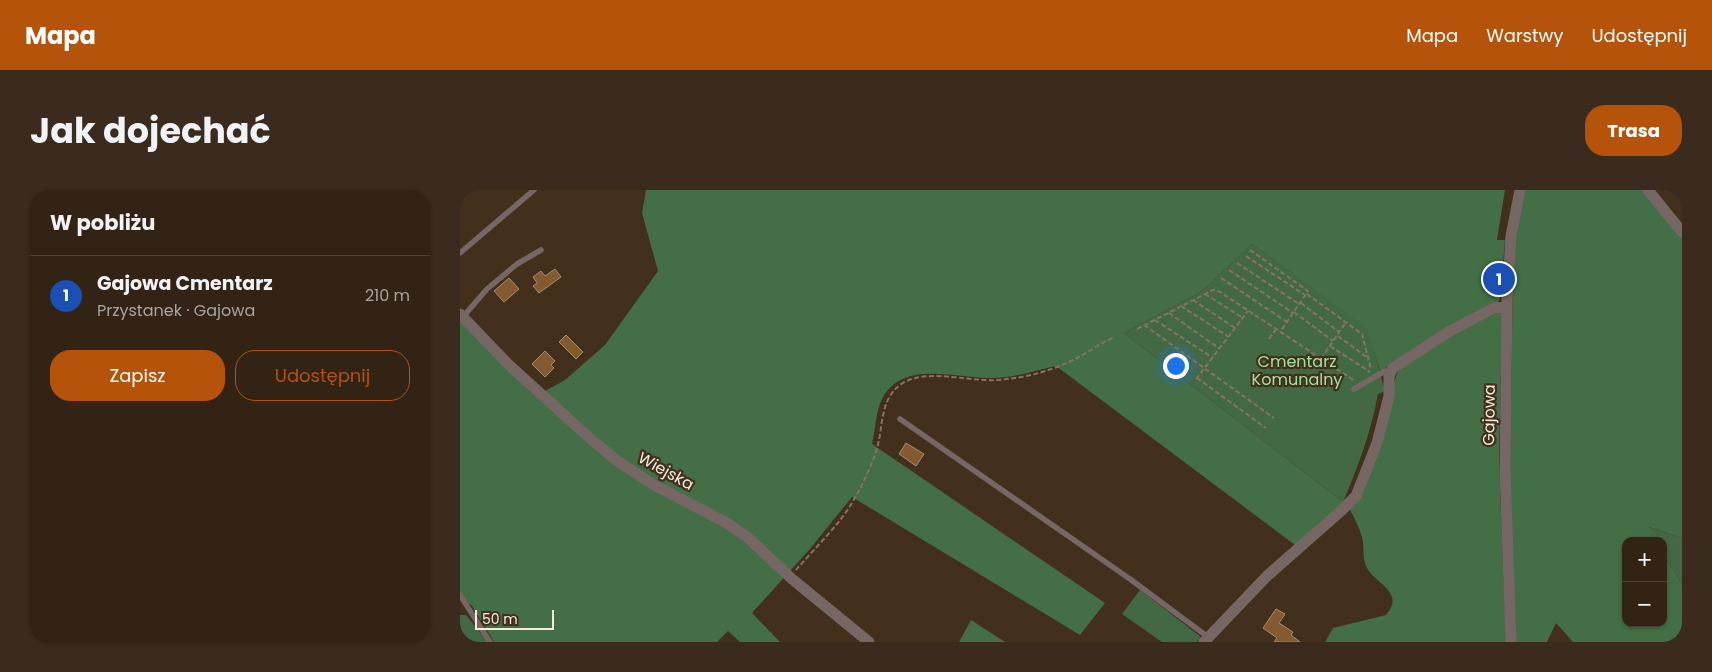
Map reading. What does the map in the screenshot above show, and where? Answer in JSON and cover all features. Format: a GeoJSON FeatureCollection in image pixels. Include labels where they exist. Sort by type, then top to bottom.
{"type":"FeatureCollection","features":[{"type":"Feature","properties":{"kind":"street","name":"Gajowa"},"geometry":{"type":"LineString","coordinates":[[1511,642],[1505,470],[1507,307],[1511,236],[1520,190]]}},
{"type":"Feature","properties":{"kind":"street"},"geometry":{"type":"LineString","coordinates":[[1648,190],[1682,232]]}},
{"type":"Feature","properties":{"kind":"street"},"geometry":{"type":"LineString","coordinates":[[1207,640],[1267,576],[1336,516],[1356,496],[1377,443],[1388,396],[1390,372],[1396,366],[1450,331],[1494,308],[1507,307]]}},
{"type":"Feature","properties":{"kind":"street","name":"Wiejska"},"geometry":{"type":"LineString","coordinates":[[461,317],[508,364],[616,460],[654,485],[727,523],[747,537],[790,578],[868,642]]}},
{"type":"Feature","properties":{"kind":"lane"},"geometry":{"type":"LineString","coordinates":[[460,253],[534,190]]}},
{"type":"Feature","properties":{"kind":"lane"},"geometry":{"type":"LineString","coordinates":[[461,317],[517,264],[541,250]]}},
{"type":"Feature","properties":{"kind":"lane"},"geometry":{"type":"LineString","coordinates":[[1354,389],[1385,371],[1390,372]]}},
{"type":"Feature","properties":{"kind":"lane"},"geometry":{"type":"LineString","coordinates":[[900,419],[1130,579],[1207,640]]}},
{"type":"Feature","properties":{"kind":"lane"},"geometry":{"type":"LineString","coordinates":[[460,595],[490,642]]}},
{"type":"Feature","properties":{"kind":"path"},"geometry":{"type":"LineString","coordinates":[[1250,250],[1308,291],[1280,332]]}},
{"type":"Feature","properties":{"kind":"path"},"geometry":{"type":"LineString","coordinates":[[1246,256],[1362,334],[1373,374],[1330,346]]}},
{"type":"Feature","properties":{"kind":"path"},"geometry":{"type":"LineString","coordinates":[[1237,263],[1339,332]]}},
{"type":"Feature","properties":{"kind":"path"},"geometry":{"type":"LineString","coordinates":[[1229,270],[1294,312],[1334,341]]}},
{"type":"Feature","properties":{"kind":"path"},"geometry":{"type":"LineString","coordinates":[[1221,278],[1287,322]]}},
{"type":"Feature","properties":{"kind":"path"},"geometry":{"type":"LineString","coordinates":[[1137,329],[1213,290],[1217,290],[1361,385]]}},
{"type":"Feature","properties":{"kind":"path"},"geometry":{"type":"LineString","coordinates":[[1205,294],[1243,318]]}},
{"type":"Feature","properties":{"kind":"path"},"geometry":{"type":"LineString","coordinates":[[1194,300],[1236,328]]}},
{"type":"Feature","properties":{"kind":"path"},"geometry":{"type":"LineString","coordinates":[[1181,306],[1229,337]]}},
{"type":"Feature","properties":{"kind":"path"},"geometry":{"type":"LineString","coordinates":[[1248,311],[1197,379],[1266,428]]}},
{"type":"Feature","properties":{"kind":"path"},"geometry":{"type":"LineString","coordinates":[[1169,313],[1220,348]]}},
{"type":"Feature","properties":{"kind":"path"},"geometry":{"type":"LineString","coordinates":[[1155,320],[1212,358]]}},
{"type":"Feature","properties":{"kind":"path"},"geometry":{"type":"LineString","coordinates":[[1321,358],[1346,322]]}},
{"type":"Feature","properties":{"kind":"path"},"geometry":{"type":"LineString","coordinates":[[1144,326],[1274,418]]}},
{"type":"Feature","properties":{"kind":"path"},"geometry":{"type":"LineString","coordinates":[[1269,339],[1276,329]]}},
{"type":"Feature","properties":{"kind":"path"},"geometry":{"type":"LineString","coordinates":[[1337,336],[1368,358]]}},
{"type":"Feature","properties":{"kind":"path"},"geometry":{"type":"LineString","coordinates":[[790,578],[853,502],[876,452],[884,408],[900,384],[928,376],[987,381],[1018,378],[1044,372],[1078,358],[1113,338]]}},
{"type":"Feature","properties":{"kind":"green space"},"geometry":{"type":"Polygon","coordinates":[[[646,190],[1505,190],[1497,240],[1505,240],[1500,299],[1497,304],[1380,371],[1367,329],[1252,244],[1201,292],[1124,333],[1343,502],[1295,545],[1056,366],[996,378],[945,374],[915,375],[902,379],[891,387],[880,404],[872,444],[1105,603],[1080,635],[852,497],[809,550],[752,613],[780,642],[740,642],[728,631],[717,642],[494,642],[472,606],[460,596],[460,322],[545,391],[565,380],[605,345],[658,271],[642,213],[646,190]]]}},
{"type":"Feature","properties":{"kind":"green space"},"geometry":{"type":"Polygon","coordinates":[[[1525,190],[1644,190],[1682,237],[1682,538],[1649,527],[1654,537],[1622,537],[1622,627],[1667,627],[1667,560],[1682,585],[1682,642],[1573,642],[1556,623],[1547,642],[1516,642],[1510,473],[1515,238],[1525,190]]]}},
{"type":"Feature","properties":{"kind":"green space","name":"Cmentarz Komunalny"},"geometry":{"type":"Polygon","coordinates":[[[1252,244],[1368,329],[1385,391],[1378,394],[1364,449],[1343,502],[1124,333],[1201,292],[1252,244]]]}},
{"type":"Feature","properties":{"kind":"green space"},"geometry":{"type":"Polygon","coordinates":[[[1502,310],[1499,460],[1506,642],[1325,642],[1333,628],[1386,615],[1392,605],[1390,593],[1367,567],[1364,559],[1362,537],[1349,508],[1398,371],[1440,341],[1502,310]]]}},
{"type":"Feature","properties":{"kind":"green space"},"geometry":{"type":"Polygon","coordinates":[[[1648,527],[1682,538],[1682,585],[1667,560],[1667,537],[1654,537],[1648,527]]]}},
{"type":"Feature","properties":{"kind":"green space"},"geometry":{"type":"Polygon","coordinates":[[[1140,590],[1201,637],[1197,642],[1162,642],[1122,614],[1140,590]]]}},
{"type":"Feature","properties":{"kind":"green space"},"geometry":{"type":"Polygon","coordinates":[[[460,615],[466,615],[488,642],[463,642],[460,636],[460,615]]]}},
{"type":"Feature","properties":{"kind":"green space"},"geometry":{"type":"Polygon","coordinates":[[[971,620],[1005,642],[959,642],[971,620]]]}},
{"type":"Feature","properties":{"kind":"building"},"geometry":{"type":"Polygon","coordinates":[[[555,269],[561,277],[539,293],[533,286],[537,283],[533,277],[541,271],[545,276],[555,269]]]}},
{"type":"Feature","properties":{"kind":"building"},"geometry":{"type":"Polygon","coordinates":[[[509,278],[519,289],[504,302],[494,291],[509,278]]]}},
{"type":"Feature","properties":{"kind":"building"},"geometry":{"type":"Polygon","coordinates":[[[566,335],[583,352],[576,359],[559,342],[566,335]]]}},
{"type":"Feature","properties":{"kind":"building"},"geometry":{"type":"Polygon","coordinates":[[[545,351],[555,361],[551,365],[554,368],[545,377],[532,364],[545,351]]]}},
{"type":"Feature","properties":{"kind":"building"},"geometry":{"type":"Polygon","coordinates":[[[906,443],[924,454],[916,466],[899,454],[906,443]]]}},
{"type":"Feature","properties":{"kind":"building"},"geometry":{"type":"Polygon","coordinates":[[[1276,609],[1285,614],[1279,623],[1293,632],[1291,635],[1300,642],[1274,642],[1277,638],[1263,628],[1276,609]]]}},
{"type":"Feature","properties":{"kind":"place","name":"Gajowa Cmentarz"},"geometry":{"type":"Point","coordinates":[1499,279]}}]}
